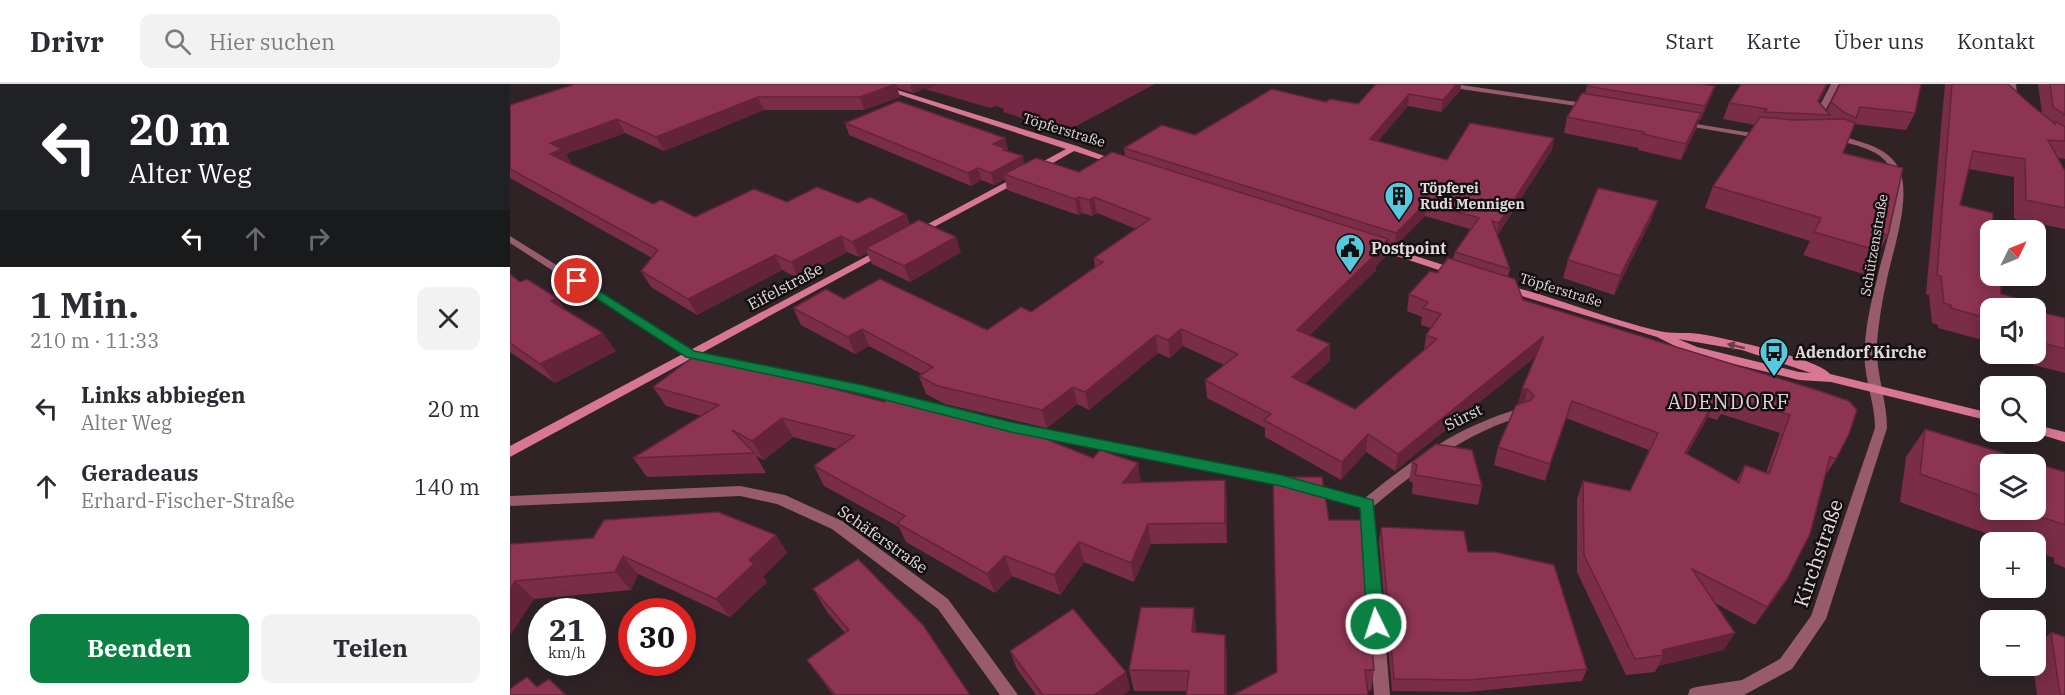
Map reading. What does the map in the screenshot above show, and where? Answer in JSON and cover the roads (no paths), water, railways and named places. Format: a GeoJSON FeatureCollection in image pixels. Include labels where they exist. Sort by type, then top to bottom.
{"type":"FeatureCollection","features":[{"type":"Feature","properties":{"kind":"main road","name":"Töpferstraße"},"geometry":{"type":"LineString","coordinates":[[871,84],[1128,166]]}},
{"type":"Feature","properties":{"kind":"main road","name":"Eifelstraße"},"geometry":{"type":"LineString","coordinates":[[510,452],[1074,148]]}},
{"type":"Feature","properties":{"kind":"main road"},"geometry":{"type":"LineString","coordinates":[[1361,241],[1463,274]]}},
{"type":"Feature","properties":{"kind":"main road","name":"Töpferstraße"},"geometry":{"type":"LineString","coordinates":[[1497,285],[1661,335],[1693,350],[1799,376],[1831,378],[1980,415]]}},
{"type":"Feature","properties":{"kind":"main road"},"geometry":{"type":"LineString","coordinates":[[2046,432],[2065,438]]}},
{"type":"Feature","properties":{"kind":"street"},"geometry":{"type":"LineString","coordinates":[[1440,84],[1600,107]]}},
{"type":"Feature","properties":{"kind":"street","name":"Schützenstraße"},"geometry":{"type":"LineString","coordinates":[[1835,84],[1817,119],[1829,137],[1879,153],[1892,162],[1896,172],[1898,195],[1896,216],[1881,280],[1871,363],[1875,389]]}},
{"type":"Feature","properties":{"kind":"street"},"geometry":{"type":"LineString","coordinates":[[2012,84],[2015,106],[2019,112]]}},
{"type":"Feature","properties":{"kind":"street"},"geometry":{"type":"LineString","coordinates":[[1677,122],[1770,137]]}},
{"type":"Feature","properties":{"kind":"street"},"geometry":{"type":"LineString","coordinates":[[510,239],[690,354],[862,389],[917,403]]}},
{"type":"Feature","properties":{"kind":"street","name":"Kirchstraße"},"geometry":{"type":"LineString","coordinates":[[1696,695],[1744,687],[1786,664],[1818,619],[1881,428],[1882,410],[1875,389]]}},
{"type":"Feature","properties":{"kind":"street","name":"Sürst"},"geometry":{"type":"LineString","coordinates":[[1367,504],[1437,449],[1496,418],[1522,412]]}},
{"type":"Feature","properties":{"kind":"street"},"geometry":{"type":"LineString","coordinates":[[993,423],[1281,480],[1367,504],[1382,695]]}},
{"type":"Feature","properties":{"kind":"street","name":"Schäferstraße"},"geometry":{"type":"LineString","coordinates":[[510,501],[740,490],[780,499],[837,525],[943,604],[1010,695]]}},
{"type":"Feature","properties":{"kind":"place","name":"Töpferei Rudi Mennigen"},"geometry":{"type":"Point","coordinates":[1399,222]}},
{"type":"Feature","properties":{"kind":"place","name":"Postpoint"},"geometry":{"type":"Point","coordinates":[1350,274]}},
{"type":"Feature","properties":{"kind":"place","name":"Adendorf Kirche"},"geometry":{"type":"Point","coordinates":[1774,378]}},
{"type":"Feature","properties":{"kind":"district","name":"ADENDORF"},"geometry":{"type":"Point","coordinates":[1729,401]}}]}
